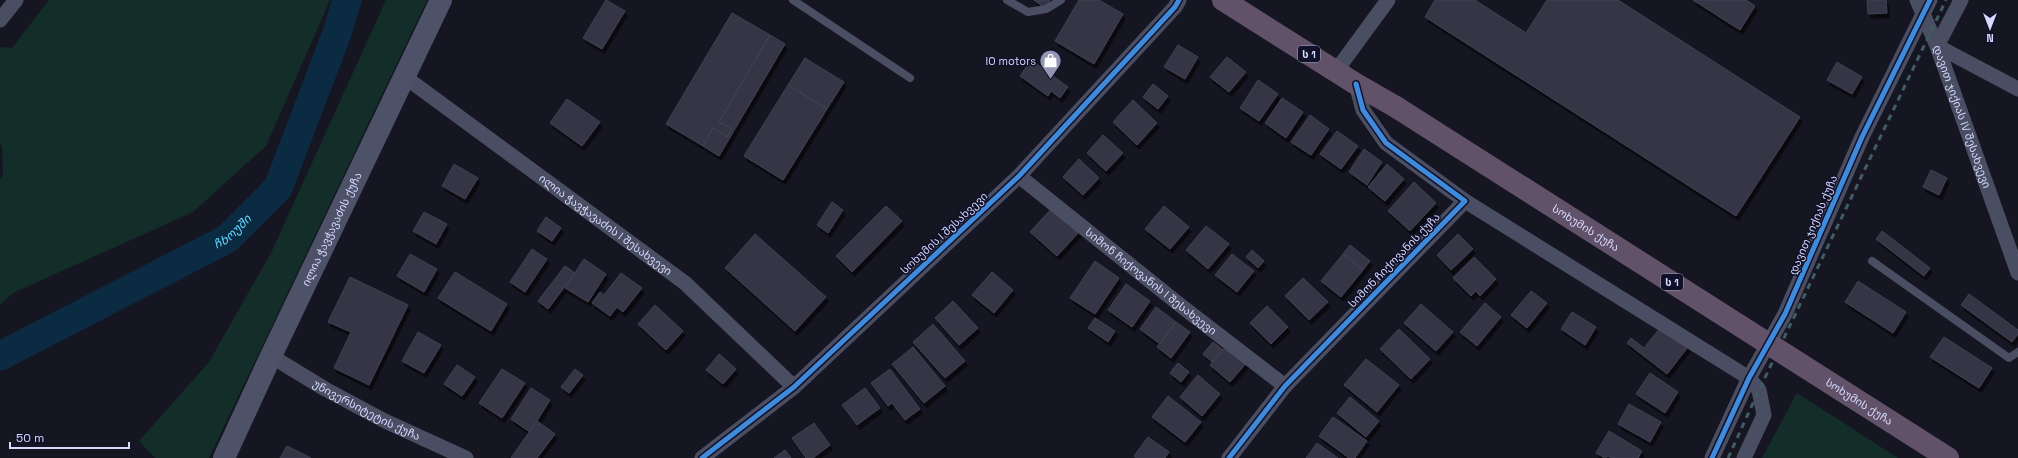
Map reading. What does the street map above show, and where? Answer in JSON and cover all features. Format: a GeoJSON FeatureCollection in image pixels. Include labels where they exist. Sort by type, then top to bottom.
{"type":"FeatureCollection","features":[{"type":"Feature","properties":{"kind":"highway","name":"სოხუმის ქუჩა"},"geometry":{"type":"LineString","coordinates":[[1223,0],[1356,84],[1396,107],[1948,458]]}},
{"type":"Feature","properties":{"kind":"street"},"geometry":{"type":"LineString","coordinates":[[0,20],[16,0]]}},
{"type":"Feature","properties":{"kind":"street","name":"ილია ჭავჭავაძის ქუჩა"},"geometry":{"type":"LineString","coordinates":[[224,458],[441,0]]}},
{"type":"Feature","properties":{"kind":"street","name":"სოხუმის I შესახვევი"},"geometry":{"type":"LineString","coordinates":[[702,458],[794,387],[1019,176],[1175,7],[1179,0]]}},
{"type":"Feature","properties":{"kind":"street"},"geometry":{"type":"LineString","coordinates":[[1336,71],[1388,0]]}},
{"type":"Feature","properties":{"kind":"street"},"geometry":{"type":"LineString","coordinates":[[1917,0],[1937,46]]}},
{"type":"Feature","properties":{"kind":"street","name":"დავით ჯიქიას ქუჩა"},"geometry":{"type":"LineString","coordinates":[[1712,458],[1749,378],[1785,314],[1862,137],[1930,0]]}},
{"type":"Feature","properties":{"kind":"street"},"geometry":{"type":"LineString","coordinates":[[1937,46],[1961,0]]}},
{"type":"Feature","properties":{"kind":"street","name":"დავით ჯიქიას IV შესახვევი"},"geometry":{"type":"LineString","coordinates":[[1937,46],[2018,89]]}},
{"type":"Feature","properties":{"kind":"street","name":"დავით ჯიქიას IV შესახვევი"},"geometry":{"type":"LineString","coordinates":[[1937,46],[2018,273]]}},
{"type":"Feature","properties":{"kind":"street","name":"ილია ჭავჭავაძის I შესახვევი"},"geometry":{"type":"LineString","coordinates":[[405,77],[685,283],[794,387]]}},
{"type":"Feature","properties":{"kind":"street"},"geometry":{"type":"LineString","coordinates":[[1356,84],[1363,110],[1386,143],[1466,201],[1749,378],[1759,390],[1764,415],[1744,458]]}},
{"type":"Feature","properties":{"kind":"street","name":"სიმონ ჩიქოვანის I შესახვევი"},"geometry":{"type":"LineString","coordinates":[[1019,176],[1180,305],[1285,386]]}},
{"type":"Feature","properties":{"kind":"street","name":"სიმონ ჩიქოვანის ქუჩა"},"geometry":{"type":"LineString","coordinates":[[1229,458],[1285,386],[1466,201]]}},
{"type":"Feature","properties":{"kind":"street","name":"უნივერსიტეტის ქუჩა"},"geometry":{"type":"LineString","coordinates":[[271,356],[325,389],[385,421],[466,458]]}},
{"type":"Feature","properties":{"kind":"lane"},"geometry":{"type":"LineString","coordinates":[[793,0],[910,78]]}},
{"type":"Feature","properties":{"kind":"lane"},"geometry":{"type":"LineString","coordinates":[[1008,0],[1028,12],[1046,9],[1061,0]]}},
{"type":"Feature","properties":{"kind":"lane"},"geometry":{"type":"LineString","coordinates":[[1872,261],[2009,358],[2018,352]]}},
{"type":"Feature","properties":{"kind":"green space"},"geometry":{"type":"Polygon","coordinates":[[[49,0],[330,0],[266,146],[193,212],[13,293],[0,305],[0,180],[3,175],[2,146],[0,144],[0,47],[12,48],[49,0]]]}},
{"type":"Feature","properties":{"kind":"green space"},"geometry":{"type":"Polygon","coordinates":[[[386,0],[427,0],[209,458],[155,458],[139,441],[209,362],[271,253],[386,0]]]}},
{"type":"Feature","properties":{"kind":"green space"},"geometry":{"type":"Polygon","coordinates":[[[1797,393],[1898,458],[1762,458],[1797,393]]]}},
{"type":"Feature","properties":{"kind":"building"},"geometry":{"type":"Polygon","coordinates":[[[606,0],[625,11],[602,49],[583,38],[606,0]]]}},
{"type":"Feature","properties":{"kind":"building"},"geometry":{"type":"Polygon","coordinates":[[[1034,0],[1050,0],[1045,8],[1034,0]]]}},
{"type":"Feature","properties":{"kind":"building"},"geometry":{"type":"Polygon","coordinates":[[[1079,0],[1099,0],[1123,14],[1094,64],[1055,41],[1079,0]]]}},
{"type":"Feature","properties":{"kind":"building"},"geometry":{"type":"Polygon","coordinates":[[[1435,0],[1475,0],[1526,33],[1547,0],[1618,0],[1800,117],[1736,216],[1425,17],[1435,0]]]}},
{"type":"Feature","properties":{"kind":"building"},"geometry":{"type":"Polygon","coordinates":[[[1693,0],[1746,0],[1755,6],[1740,30],[1693,0]]]}},
{"type":"Feature","properties":{"kind":"building"},"geometry":{"type":"Polygon","coordinates":[[[1867,0],[1886,0],[1887,13],[1868,14],[1867,0]]]}},
{"type":"Feature","properties":{"kind":"building"},"geometry":{"type":"Polygon","coordinates":[[[732,13],[770,35],[719,122],[732,129],[727,137],[713,128],[703,146],[666,124],[732,13]]]}},
{"type":"Feature","properties":{"kind":"building"},"geometry":{"type":"Polygon","coordinates":[[[770,35],[785,44],[719,156],[703,146],[713,128],[727,137],[732,129],[719,122],[770,35]]]}},
{"type":"Feature","properties":{"kind":"building"},"geometry":{"type":"Polygon","coordinates":[[[1178,45],[1198,57],[1185,79],[1164,67],[1178,45]]]}},
{"type":"Feature","properties":{"kind":"building"},"geometry":{"type":"Polygon","coordinates":[[[1227,57],[1246,72],[1229,92],[1210,77],[1227,57]]]}},
{"type":"Feature","properties":{"kind":"building"},"geometry":{"type":"Polygon","coordinates":[[[805,58],[844,82],[827,109],[788,85],[805,58]]]}},
{"type":"Feature","properties":{"kind":"building"},"geometry":{"type":"Polygon","coordinates":[[[1031,60],[1068,87],[1060,98],[1051,91],[1048,96],[1020,76],[1031,60]]]}},
{"type":"Feature","properties":{"kind":"building"},"geometry":{"type":"Polygon","coordinates":[[[1837,62],[1862,77],[1852,94],[1827,80],[1837,62]]]}},
{"type":"Feature","properties":{"kind":"building"},"geometry":{"type":"Polygon","coordinates":[[[1258,80],[1278,94],[1259,121],[1240,108],[1258,80]]]}},
{"type":"Feature","properties":{"kind":"building"},"geometry":{"type":"Polygon","coordinates":[[[1153,84],[1168,96],[1158,109],[1143,97],[1153,84]]]}},
{"type":"Feature","properties":{"kind":"building"},"geometry":{"type":"Polygon","coordinates":[[[788,85],[827,109],[783,180],[744,156],[788,85]]]}},
{"type":"Feature","properties":{"kind":"building"},"geometry":{"type":"Polygon","coordinates":[[[1282,98],[1303,112],[1286,138],[1265,123],[1282,98]]]}},
{"type":"Feature","properties":{"kind":"building"},"geometry":{"type":"Polygon","coordinates":[[[567,99],[600,122],[582,146],[550,123],[567,99]]]}},
{"type":"Feature","properties":{"kind":"building"},"geometry":{"type":"Polygon","coordinates":[[[1133,100],[1157,123],[1137,145],[1113,122],[1133,100]]]}},
{"type":"Feature","properties":{"kind":"building"},"geometry":{"type":"Polygon","coordinates":[[[1310,115],[1329,129],[1311,155],[1291,142],[1310,115]]]}},
{"type":"Feature","properties":{"kind":"building"},"geometry":{"type":"Polygon","coordinates":[[[1337,131],[1358,146],[1341,169],[1320,154],[1337,131]]]}},
{"type":"Feature","properties":{"kind":"building"},"geometry":{"type":"Polygon","coordinates":[[[1103,135],[1123,153],[1106,171],[1087,153],[1103,135]]]}},
{"type":"Feature","properties":{"kind":"building"},"geometry":{"type":"Polygon","coordinates":[[[1364,149],[1382,162],[1367,185],[1349,172],[1364,149]]]}},
{"type":"Feature","properties":{"kind":"building"},"geometry":{"type":"Polygon","coordinates":[[[1079,159],[1099,178],[1083,195],[1063,177],[1079,159]]]}},
{"type":"Feature","properties":{"kind":"building"},"geometry":{"type":"Polygon","coordinates":[[[454,164],[478,178],[465,199],[442,186],[454,164]]]}},
{"type":"Feature","properties":{"kind":"building"},"geometry":{"type":"Polygon","coordinates":[[[1387,164],[1404,179],[1385,201],[1368,187],[1387,164]]]}},
{"type":"Feature","properties":{"kind":"building"},"geometry":{"type":"Polygon","coordinates":[[[1931,170],[1947,178],[1939,195],[1923,187],[1931,170]]]}},
{"type":"Feature","properties":{"kind":"building"},"geometry":{"type":"Polygon","coordinates":[[[1414,182],[1436,203],[1410,231],[1388,211],[1414,182]]]}},
{"type":"Feature","properties":{"kind":"building"},"geometry":{"type":"Polygon","coordinates":[[[832,202],[843,210],[828,233],[817,225],[832,202]]]}},
{"type":"Feature","properties":{"kind":"building"},"geometry":{"type":"Polygon","coordinates":[[[886,206],[902,221],[852,272],[836,256],[886,206]]]}},
{"type":"Feature","properties":{"kind":"building"},"geometry":{"type":"Polygon","coordinates":[[[1164,206],[1189,227],[1170,249],[1145,229],[1164,206]]]}},
{"type":"Feature","properties":{"kind":"building"},"geometry":{"type":"Polygon","coordinates":[[[1052,208],[1079,232],[1057,256],[1030,232],[1052,208]]]}},
{"type":"Feature","properties":{"kind":"building"},"geometry":{"type":"Polygon","coordinates":[[[424,212],[447,224],[436,244],[413,231],[424,212]]]}},
{"type":"Feature","properties":{"kind":"building"},"geometry":{"type":"Polygon","coordinates":[[[546,217],[561,228],[552,241],[537,231],[546,217]]]}},
{"type":"Feature","properties":{"kind":"building"},"geometry":{"type":"Polygon","coordinates":[[[1206,226],[1229,244],[1208,269],[1186,250],[1206,226]]]}},
{"type":"Feature","properties":{"kind":"building"},"geometry":{"type":"Polygon","coordinates":[[[1882,231],[1930,268],[1924,276],[1876,239],[1882,231]]]}},
{"type":"Feature","properties":{"kind":"building"},"geometry":{"type":"Polygon","coordinates":[[[755,234],[826,297],[795,331],[725,268],[755,234]]]}},
{"type":"Feature","properties":{"kind":"building"},"geometry":{"type":"Polygon","coordinates":[[[1458,234],[1473,249],[1451,270],[1437,255],[1458,234]]]}},
{"type":"Feature","properties":{"kind":"building"},"geometry":{"type":"Polygon","coordinates":[[[1350,245],[1370,261],[1363,270],[1343,254],[1350,245]]]}},
{"type":"Feature","properties":{"kind":"building"},"geometry":{"type":"Polygon","coordinates":[[[532,249],[547,259],[525,292],[510,282],[532,249]]]}},
{"type":"Feature","properties":{"kind":"building"},"geometry":{"type":"Polygon","coordinates":[[[1252,250],[1264,261],[1258,268],[1246,257],[1252,250]]]}},
{"type":"Feature","properties":{"kind":"building"},"geometry":{"type":"Polygon","coordinates":[[[410,254],[437,269],[424,292],[397,276],[410,254]]]}},
{"type":"Feature","properties":{"kind":"building"},"geometry":{"type":"Polygon","coordinates":[[[1232,254],[1254,271],[1237,292],[1215,275],[1232,254]]]}},
{"type":"Feature","properties":{"kind":"building"},"geometry":{"type":"Polygon","coordinates":[[[1343,254],[1363,270],[1341,297],[1321,281],[1343,254]]]}},
{"type":"Feature","properties":{"kind":"building"},"geometry":{"type":"Polygon","coordinates":[[[1474,257],[1496,279],[1480,296],[1476,291],[1471,296],[1453,278],[1474,257]]]}},
{"type":"Feature","properties":{"kind":"building"},"geometry":{"type":"Polygon","coordinates":[[[584,259],[606,274],[588,302],[565,288],[584,259]]]}},
{"type":"Feature","properties":{"kind":"building"},"geometry":{"type":"Polygon","coordinates":[[[1095,261],[1119,278],[1095,314],[1070,298],[1095,261]]]}},
{"type":"Feature","properties":{"kind":"building"},"geometry":{"type":"Polygon","coordinates":[[[565,266],[575,273],[548,309],[538,301],[565,266]]]}},
{"type":"Feature","properties":{"kind":"building"},"geometry":{"type":"Polygon","coordinates":[[[455,272],[507,304],[491,331],[438,298],[455,272]]]}},
{"type":"Feature","properties":{"kind":"building"},"geometry":{"type":"Polygon","coordinates":[[[992,272],[1013,290],[994,313],[972,295],[992,272]]]}},
{"type":"Feature","properties":{"kind":"building"},"geometry":{"type":"Polygon","coordinates":[[[621,273],[642,288],[623,312],[617,307],[610,316],[592,303],[600,292],[604,295],[621,273]]]}},
{"type":"Feature","properties":{"kind":"building"},"geometry":{"type":"Polygon","coordinates":[[[350,277],[408,305],[369,385],[334,368],[351,332],[328,322],[350,277]]]}},
{"type":"Feature","properties":{"kind":"building"},"geometry":{"type":"Polygon","coordinates":[[[1303,278],[1328,302],[1309,320],[1285,296],[1303,278]]]}},
{"type":"Feature","properties":{"kind":"building"},"geometry":{"type":"Polygon","coordinates":[[[1858,281],[1906,312],[1893,333],[1845,302],[1858,281]]]}},
{"type":"Feature","properties":{"kind":"building"},"geometry":{"type":"Polygon","coordinates":[[[1126,284],[1150,301],[1132,327],[1108,310],[1126,284]]]}},
{"type":"Feature","properties":{"kind":"building"},"geometry":{"type":"Polygon","coordinates":[[[1531,291],[1547,303],[1527,328],[1511,315],[1531,291]]]}},
{"type":"Feature","properties":{"kind":"building"},"geometry":{"type":"Polygon","coordinates":[[[1969,294],[2018,330],[2018,334],[2012,342],[1961,305],[1969,294]]]}},
{"type":"Feature","properties":{"kind":"building"},"geometry":{"type":"Polygon","coordinates":[[[953,301],[978,328],[959,345],[935,318],[953,301]]]}},
{"type":"Feature","properties":{"kind":"building"},"geometry":{"type":"Polygon","coordinates":[[[1485,303],[1501,317],[1477,346],[1460,332],[1485,303]]]}},
{"type":"Feature","properties":{"kind":"building"},"geometry":{"type":"Polygon","coordinates":[[[1421,304],[1453,332],[1436,351],[1404,323],[1421,304]]]}},
{"type":"Feature","properties":{"kind":"building"},"geometry":{"type":"Polygon","coordinates":[[[655,305],[683,331],[666,350],[638,324],[655,305]]]}},
{"type":"Feature","properties":{"kind":"building"},"geometry":{"type":"Polygon","coordinates":[[[1267,306],[1288,327],[1271,344],[1250,323],[1267,306]]]}},
{"type":"Feature","properties":{"kind":"building"},"geometry":{"type":"Polygon","coordinates":[[[1156,307],[1176,322],[1160,344],[1140,329],[1156,307]]]}},
{"type":"Feature","properties":{"kind":"building"},"geometry":{"type":"Polygon","coordinates":[[[1572,312],[1596,327],[1585,345],[1561,329],[1572,312]]]}},
{"type":"Feature","properties":{"kind":"building"},"geometry":{"type":"Polygon","coordinates":[[[1095,318],[1115,331],[1108,342],[1088,328],[1095,318]]]}},
{"type":"Feature","properties":{"kind":"building"},"geometry":{"type":"Polygon","coordinates":[[[1176,322],[1190,332],[1171,358],[1157,347],[1176,322]]]}},
{"type":"Feature","properties":{"kind":"building"},"geometry":{"type":"Polygon","coordinates":[[[933,324],[965,361],[945,378],[913,342],[933,324]]]}},
{"type":"Feature","properties":{"kind":"building"},"geometry":{"type":"Polygon","coordinates":[[[1661,327],[1688,347],[1667,374],[1627,343],[1631,338],[1644,348],[1661,327]]]}},
{"type":"Feature","properties":{"kind":"building"},"geometry":{"type":"Polygon","coordinates":[[[1399,329],[1430,359],[1411,379],[1380,349],[1399,329]]]}},
{"type":"Feature","properties":{"kind":"building"},"geometry":{"type":"Polygon","coordinates":[[[418,332],[441,345],[424,373],[402,361],[418,332]]]}},
{"type":"Feature","properties":{"kind":"building"},"geometry":{"type":"Polygon","coordinates":[[[1944,337],[1992,368],[1979,388],[1930,357],[1944,337]]]}},
{"type":"Feature","properties":{"kind":"building"},"geometry":{"type":"Polygon","coordinates":[[[1213,342],[1223,350],[1212,362],[1203,354],[1213,342]]]}},
{"type":"Feature","properties":{"kind":"building"},"geometry":{"type":"Polygon","coordinates":[[[1228,344],[1248,361],[1230,382],[1210,365],[1228,344]]]}},
{"type":"Feature","properties":{"kind":"building"},"geometry":{"type":"Polygon","coordinates":[[[913,347],[945,386],[924,403],[892,364],[913,347]]]}},
{"type":"Feature","properties":{"kind":"building"},"geometry":{"type":"Polygon","coordinates":[[[719,354],[736,369],[723,384],[706,370],[719,354]]]}},
{"type":"Feature","properties":{"kind":"building"},"geometry":{"type":"Polygon","coordinates":[[[1366,359],[1399,385],[1377,412],[1344,385],[1366,359]]]}},
{"type":"Feature","properties":{"kind":"building"},"geometry":{"type":"Polygon","coordinates":[[[1178,363],[1189,372],[1181,382],[1170,373],[1178,363]]]}},
{"type":"Feature","properties":{"kind":"building"},"geometry":{"type":"Polygon","coordinates":[[[457,365],[475,377],[462,396],[444,384],[457,365]]]}},
{"type":"Feature","properties":{"kind":"building"},"geometry":{"type":"Polygon","coordinates":[[[502,369],[525,383],[502,418],[479,403],[502,369]]]}},
{"type":"Feature","properties":{"kind":"building"},"geometry":{"type":"Polygon","coordinates":[[[575,369],[583,375],[569,393],[561,387],[575,369]]]}},
{"type":"Feature","properties":{"kind":"building"},"geometry":{"type":"Polygon","coordinates":[[[890,369],[920,409],[905,420],[892,403],[888,406],[871,383],[890,369]]]}},
{"type":"Feature","properties":{"kind":"building"},"geometry":{"type":"Polygon","coordinates":[[[1650,373],[1678,392],[1665,413],[1636,394],[1650,373]]]}},
{"type":"Feature","properties":{"kind":"building"},"geometry":{"type":"Polygon","coordinates":[[[1198,375],[1220,394],[1202,416],[1180,397],[1198,375]]]}},
{"type":"Feature","properties":{"kind":"building"},"geometry":{"type":"Polygon","coordinates":[[[531,388],[550,400],[530,432],[511,419],[531,388]]]}},
{"type":"Feature","properties":{"kind":"building"},"geometry":{"type":"Polygon","coordinates":[[[865,388],[880,408],[857,425],[842,405],[865,388]]]}},
{"type":"Feature","properties":{"kind":"building"},"geometry":{"type":"Polygon","coordinates":[[[1168,396],[1201,422],[1185,442],[1152,417],[1168,396]]]}},
{"type":"Feature","properties":{"kind":"building"},"geometry":{"type":"Polygon","coordinates":[[[1350,397],[1379,421],[1366,437],[1337,413],[1350,397]]]}},
{"type":"Feature","properties":{"kind":"building"},"geometry":{"type":"Polygon","coordinates":[[[1629,404],[1661,422],[1650,442],[1618,424],[1629,404]]]}},
{"type":"Feature","properties":{"kind":"building"},"geometry":{"type":"Polygon","coordinates":[[[1333,417],[1367,441],[1355,458],[1349,458],[1319,436],[1333,417]]]}},
{"type":"Feature","properties":{"kind":"building"},"geometry":{"type":"Polygon","coordinates":[[[537,421],[555,434],[537,458],[511,458],[537,421]]]}},
{"type":"Feature","properties":{"kind":"building"},"geometry":{"type":"Polygon","coordinates":[[[814,423],[830,445],[813,458],[806,458],[792,438],[814,423]]]}},
{"type":"Feature","properties":{"kind":"building"},"geometry":{"type":"Polygon","coordinates":[[[1609,431],[1642,451],[1638,458],[1612,458],[1608,456],[1605,458],[1596,453],[1609,431]]]}},
{"type":"Feature","properties":{"kind":"building"},"geometry":{"type":"Polygon","coordinates":[[[1148,437],[1169,452],[1165,458],[1137,458],[1134,456],[1148,437]]]}},
{"type":"Feature","properties":{"kind":"building"},"geometry":{"type":"Polygon","coordinates":[[[1317,443],[1338,458],[1306,458],[1317,443]]]}},
{"type":"Feature","properties":{"kind":"building"},"geometry":{"type":"Polygon","coordinates":[[[287,446],[311,458],[280,458],[287,446]]]}},
{"type":"Feature","properties":{"kind":"building"},"geometry":{"type":"Polygon","coordinates":[[[785,450],[791,458],[774,458],[785,450]]]}},
{"type":"Feature","properties":{"kind":"waterway","name":"ჩხოუში"},"geometry":{"type":"LineString","coordinates":[[0,356],[227,239],[278,188],[337,33],[347,0]]}},
{"type":"Feature","properties":{"kind":"railway"},"geometry":{"type":"LineString","coordinates":[[1728,458],[1759,390],[1946,0]]}},
{"type":"Feature","properties":{"kind":"cycle path"},"geometry":{"type":"LineString","coordinates":[[702,458],[794,387],[1019,176],[1175,7],[1179,0]]}},
{"type":"Feature","properties":{"kind":"cycle path"},"geometry":{"type":"LineString","coordinates":[[1712,458],[1749,378],[1785,314],[1862,137],[1930,0]]}},
{"type":"Feature","properties":{"kind":"cycle path"},"geometry":{"type":"LineString","coordinates":[[1229,458],[1285,386],[1465,201],[1386,143],[1363,110],[1356,84]]}},
{"type":"Feature","properties":{"kind":"place","name":"IO motors"},"geometry":{"type":"Point","coordinates":[1051,80]}}]}
